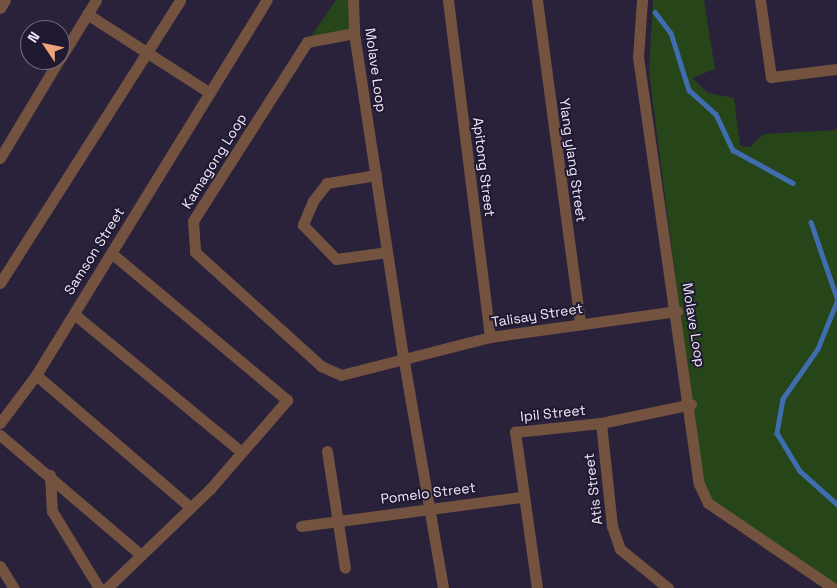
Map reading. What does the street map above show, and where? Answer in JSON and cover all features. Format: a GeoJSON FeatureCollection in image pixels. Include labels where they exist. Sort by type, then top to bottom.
{"type":"FeatureCollection","features":[{"type":"Feature","properties":{"kind":"street"},"geometry":{"type":"LineString","coordinates":[[0,8],[5,0]]}},
{"type":"Feature","properties":{"kind":"street"},"geometry":{"type":"LineString","coordinates":[[70,43],[96,0]]}},
{"type":"Feature","properties":{"kind":"street"},"geometry":{"type":"LineString","coordinates":[[0,283],[180,0]]}},
{"type":"Feature","properties":{"kind":"street","name":"Samson Street"},"geometry":{"type":"LineString","coordinates":[[0,423],[36,375],[267,0]]}},
{"type":"Feature","properties":{"kind":"street","name":"Molave Loop"},"geometry":{"type":"LineString","coordinates":[[353,0],[354,34],[403,356],[443,588]]}},
{"type":"Feature","properties":{"kind":"street","name":"Apitong Street"},"geometry":{"type":"LineString","coordinates":[[448,0],[490,337]]}},
{"type":"Feature","properties":{"kind":"street","name":"Ylang ylang Street"},"geometry":{"type":"LineString","coordinates":[[537,0],[580,324]]}},
{"type":"Feature","properties":{"kind":"street","name":"Molave Loop"},"geometry":{"type":"LineString","coordinates":[[642,0],[638,57],[691,404],[699,484],[708,503],[833,588]]}},
{"type":"Feature","properties":{"kind":"street"},"geometry":{"type":"LineString","coordinates":[[760,0],[771,77],[837,68]]}},
{"type":"Feature","properties":{"kind":"street"},"geometry":{"type":"LineString","coordinates":[[88,14],[147,54],[210,93]]}},
{"type":"Feature","properties":{"kind":"street","name":"Kamagong Loop"},"geometry":{"type":"LineString","coordinates":[[354,34],[307,42],[194,221],[195,252],[321,366],[342,375],[403,356]]}},
{"type":"Feature","properties":{"kind":"street"},"geometry":{"type":"LineString","coordinates":[[0,158],[53,70]]}},
{"type":"Feature","properties":{"kind":"street"},"geometry":{"type":"LineString","coordinates":[[376,175],[327,183],[313,201],[303,225],[336,259],[388,252]]}},
{"type":"Feature","properties":{"kind":"street"},"geometry":{"type":"LineString","coordinates":[[107,588],[190,507],[288,400],[111,253]]}},
{"type":"Feature","properties":{"kind":"street","name":"Talisay Street"},"geometry":{"type":"LineString","coordinates":[[403,356],[490,337],[677,311]]}},
{"type":"Feature","properties":{"kind":"street"},"geometry":{"type":"LineString","coordinates":[[74,314],[240,452]]}},
{"type":"Feature","properties":{"kind":"street"},"geometry":{"type":"LineString","coordinates":[[36,375],[190,507]]}},
{"type":"Feature","properties":{"kind":"street","name":"Ipil Street"},"geometry":{"type":"LineString","coordinates":[[537,588],[521,497],[515,432],[601,423],[691,404]]}},
{"type":"Feature","properties":{"kind":"street","name":"Atis Street"},"geometry":{"type":"LineString","coordinates":[[601,423],[612,526],[620,549],[668,588]]}},
{"type":"Feature","properties":{"kind":"street"},"geometry":{"type":"LineString","coordinates":[[0,435],[50,475],[140,554]]}},
{"type":"Feature","properties":{"kind":"street"},"geometry":{"type":"LineString","coordinates":[[327,451],[345,568]]}},
{"type":"Feature","properties":{"kind":"street"},"geometry":{"type":"LineString","coordinates":[[50,475],[52,511],[99,588]]}},
{"type":"Feature","properties":{"kind":"street","name":"Pomelo Street"},"geometry":{"type":"LineString","coordinates":[[301,526],[338,518],[521,497]]}},
{"type":"Feature","properties":{"kind":"street"},"geometry":{"type":"LineString","coordinates":[[0,566],[14,588]]}},
{"type":"Feature","properties":{"kind":"green space"},"geometry":{"type":"Polygon","coordinates":[[[336,0],[353,0],[354,33],[307,42],[336,0]]]}},
{"type":"Feature","properties":{"kind":"green space"},"geometry":{"type":"Polygon","coordinates":[[[653,0],[704,0],[715,69],[692,78],[708,93],[734,98],[740,146],[750,147],[764,134],[837,130],[837,586],[711,501],[702,483],[649,72],[653,0]]]}},
{"type":"Feature","properties":{"kind":"waterway"},"geometry":{"type":"LineString","coordinates":[[655,12],[671,33],[689,90],[716,114],[733,150],[793,183]]}},
{"type":"Feature","properties":{"kind":"waterway"},"geometry":{"type":"LineString","coordinates":[[811,222],[837,298]]}},
{"type":"Feature","properties":{"kind":"waterway"},"geometry":{"type":"LineString","coordinates":[[837,302],[818,349],[783,399],[777,433],[800,471],[837,504]]}}]}
